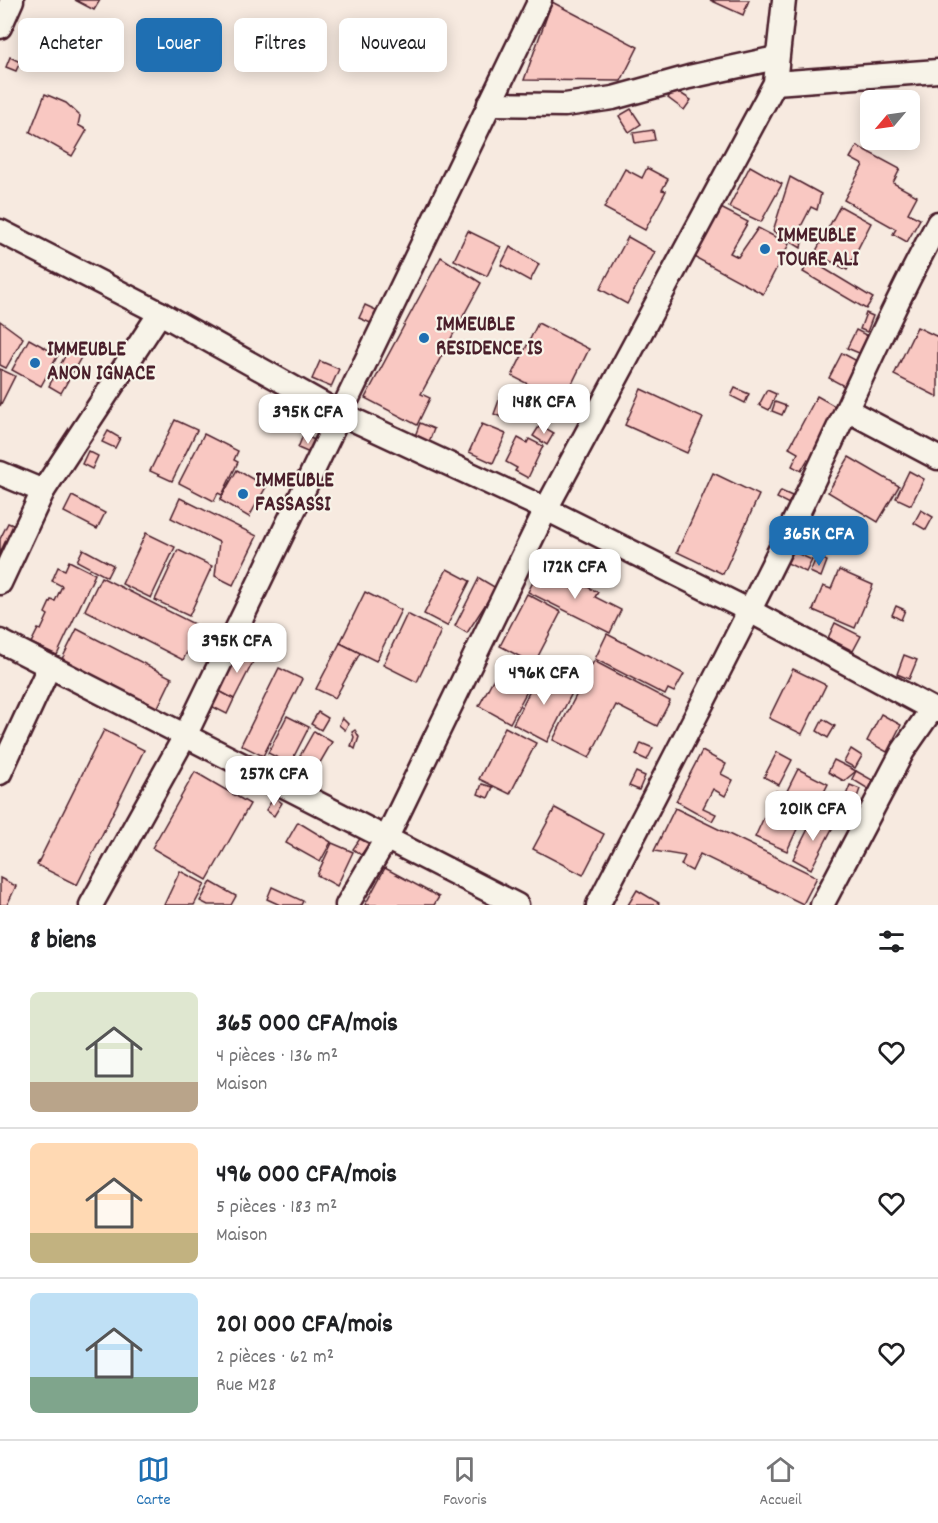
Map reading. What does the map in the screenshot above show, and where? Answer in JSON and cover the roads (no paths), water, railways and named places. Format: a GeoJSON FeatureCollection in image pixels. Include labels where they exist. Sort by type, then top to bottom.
{"type":"FeatureCollection","features":[{"type":"Feature","properties":{"kind":"street"},"geometry":{"type":"LineString","coordinates":[[0,27],[12,0]]}},
{"type":"Feature","properties":{"kind":"street"},"geometry":{"type":"LineString","coordinates":[[90,905],[185,736],[540,0]]}},
{"type":"Feature","properties":{"kind":"street"},"geometry":{"type":"LineString","coordinates":[[347,905],[387,837],[546,509],[775,83],[784,0]]}},
{"type":"Feature","properties":{"kind":"street"},"geometry":{"type":"LineString","coordinates":[[489,104],[565,105],[613,98],[689,77],[776,58]]}},
{"type":"Feature","properties":{"kind":"street"},"geometry":{"type":"LineString","coordinates":[[775,83],[938,71]]}},
{"type":"Feature","properties":{"kind":"street"},"geometry":{"type":"LineString","coordinates":[[598,905],[750,611],[848,411],[904,286],[938,223]]}},
{"type":"Feature","properties":{"kind":"street"},"geometry":{"type":"LineString","coordinates":[[0,231],[160,313],[339,413],[546,509],[750,611],[935,710],[903,751],[822,905]]}},
{"type":"Feature","properties":{"kind":"street"},"geometry":{"type":"LineString","coordinates":[[0,583],[43,491],[160,313]]}},
{"type":"Feature","properties":{"kind":"street"},"geometry":{"type":"LineString","coordinates":[[848,411],[938,458]]}},
{"type":"Feature","properties":{"kind":"street"},"geometry":{"type":"LineString","coordinates":[[0,473],[43,491]]}},
{"type":"Feature","properties":{"kind":"street"},"geometry":{"type":"LineString","coordinates":[[0,641],[517,905]]}},
{"type":"Feature","properties":{"kind":"street"},"geometry":{"type":"LineString","coordinates":[[0,773],[49,667]]}},
{"type":"Feature","properties":{"kind":"place","name":"IMMEUBLE TOURE ALI"},"geometry":{"type":"Point","coordinates":[765,249]}},
{"type":"Feature","properties":{"kind":"place","name":"IMMEUBLE RESIDENCE IS"},"geometry":{"type":"Point","coordinates":[424,338]}},
{"type":"Feature","properties":{"kind":"place","name":"IMMEUBLE ANON IGNACE"},"geometry":{"type":"Point","coordinates":[35,363]}},
{"type":"Feature","properties":{"kind":"place","name":"IMMEUBLE FASSASSI"},"geometry":{"type":"Point","coordinates":[243,494]}}]}
